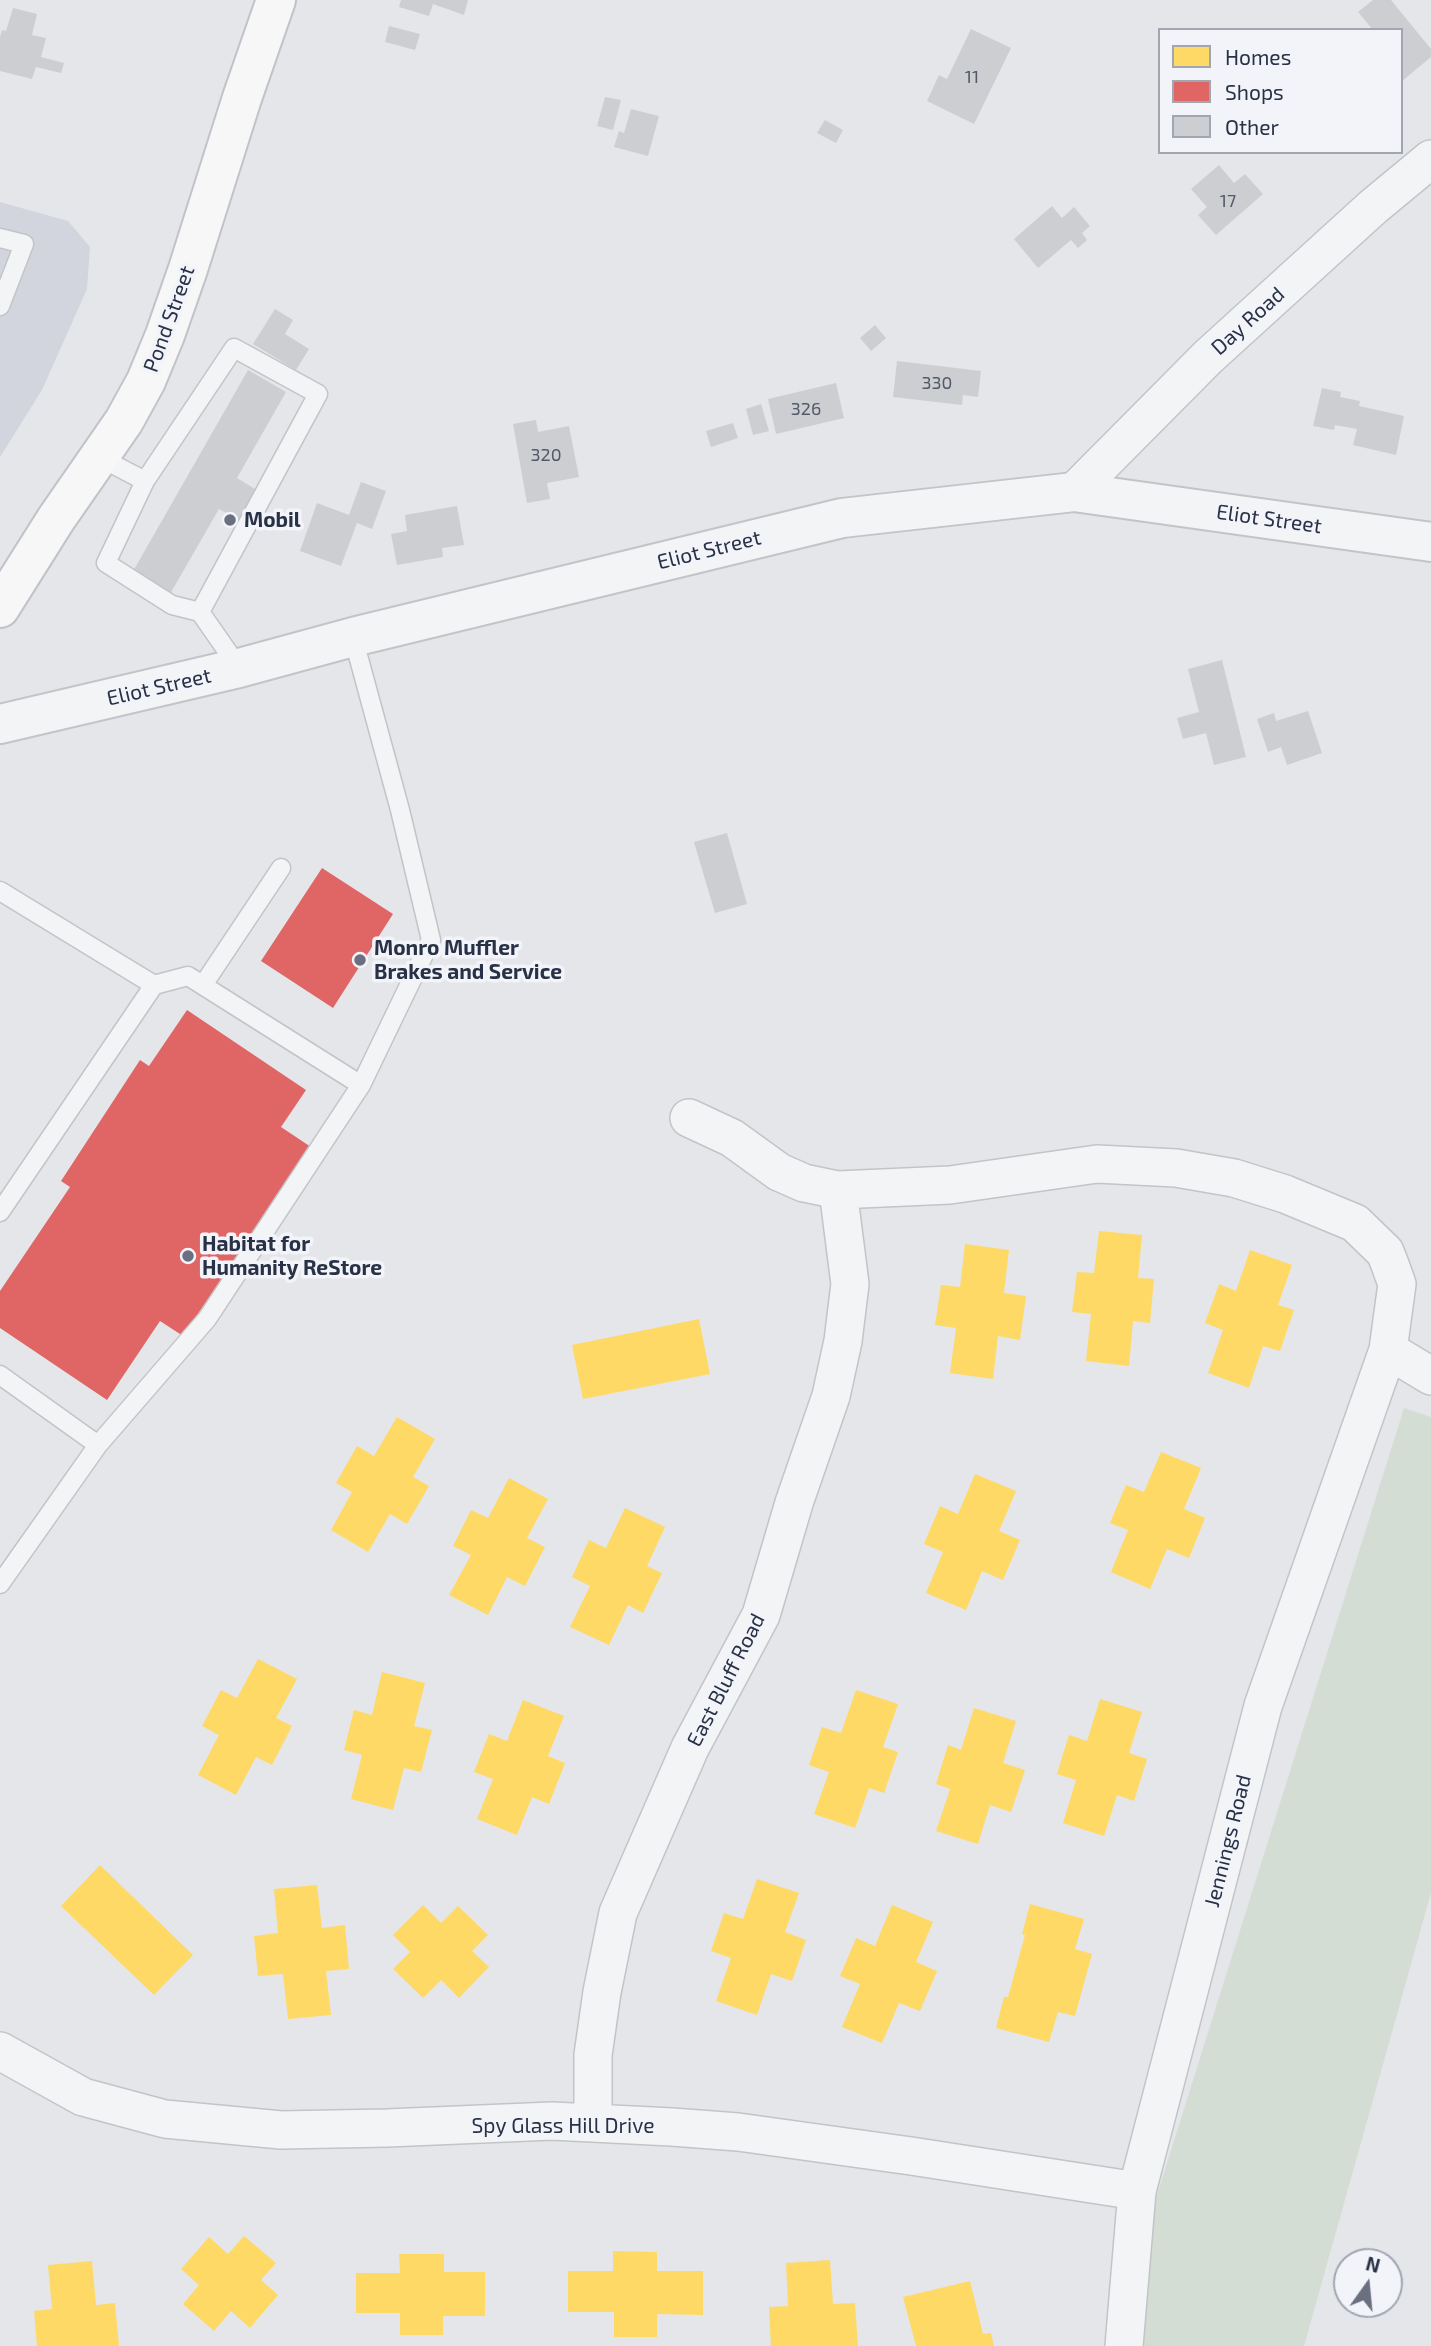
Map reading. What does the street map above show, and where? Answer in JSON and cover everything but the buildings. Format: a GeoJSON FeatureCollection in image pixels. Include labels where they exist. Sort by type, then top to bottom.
{"type":"FeatureCollection","features":[{"type":"Feature","properties":{"kind":"main road","name":"Pond Street"},"geometry":{"type":"LineString","coordinates":[[0,608],[56,519],[124,421],[146,381],[165,335],[276,0]]}},
{"type":"Feature","properties":{"kind":"street","name":"Day Road"},"geometry":{"type":"LineString","coordinates":[[1074,492],[1208,357],[1373,207],[1431,159]]}},
{"type":"Feature","properties":{"kind":"street","name":"Eliot Street"},"geometry":{"type":"LineString","coordinates":[[0,723],[239,668],[353,637],[842,518],[1074,492],[1431,542]]}},
{"type":"Feature","properties":{"kind":"street","name":"Jennings Road"},"geometry":{"type":"LineString","coordinates":[[689,1118],[732,1138],[779,1172],[804,1184],[838,1190],[950,1185],[1097,1164],[1176,1168],[1234,1178],[1285,1194],[1355,1223],[1385,1251],[1396,1284],[1388,1350],[1263,1706],[1138,2191],[1124,2346]]}},
{"type":"Feature","properties":{"kind":"street","name":"East Bluff Road"},"geometry":{"type":"LineString","coordinates":[[593,2123],[593,2055],[618,1913],[690,1748],[761,1615],[794,1503],[831,1396],[843,1340],[850,1284],[838,1190]]}},
{"type":"Feature","properties":{"kind":"street"},"geometry":{"type":"LineString","coordinates":[[1388,1350],[1431,1376]]}},
{"type":"Feature","properties":{"kind":"street","name":"Spy Glass Hill Drive"},"geometry":{"type":"LineString","coordinates":[[0,2051],[83,2097],[165,2119],[281,2130],[552,2122],[738,2132],[1138,2191]]}},
{"type":"Feature","properties":{"kind":"lane"},"geometry":{"type":"LineString","coordinates":[[0,238],[24,244],[0,306]]}},
{"type":"Feature","properties":{"kind":"lane"},"geometry":{"type":"LineString","coordinates":[[200,612],[318,394],[234,348],[145,481],[106,563],[172,605],[200,612],[239,668]]}},
{"type":"Feature","properties":{"kind":"lane"},"geometry":{"type":"LineString","coordinates":[[99,457],[145,481]]}},
{"type":"Feature","properties":{"kind":"lane"},"geometry":{"type":"LineString","coordinates":[[0,1584],[98,1445],[207,1319],[361,1084],[424,959],[431,940],[400,810],[353,637]]}},
{"type":"Feature","properties":{"kind":"lane"},"geometry":{"type":"LineString","coordinates":[[203,985],[281,868]]}},
{"type":"Feature","properties":{"kind":"lane"},"geometry":{"type":"LineString","coordinates":[[0,891],[154,985]]}},
{"type":"Feature","properties":{"kind":"lane"},"geometry":{"type":"LineString","coordinates":[[0,1212],[154,985],[188,976],[361,1084]]}},
{"type":"Feature","properties":{"kind":"lane"},"geometry":{"type":"LineString","coordinates":[[0,1375],[98,1445]]}},
{"type":"Feature","properties":{"kind":"shaded area"},"geometry":{"type":"Polygon","coordinates":[[[0,202],[68,221],[90,247],[87,289],[42,390],[0,457],[0,202]]]}},
{"type":"Feature","properties":{"kind":"shaded area"},"geometry":{"type":"Polygon","coordinates":[[[1404,1408],[1431,1417],[1431,1893],[1304,2346],[1139,2346],[1138,2300],[1157,2195],[1404,1408]]]}},
{"type":"Feature","properties":{"kind":"place","name":"Mobil"},"geometry":{"type":"Point","coordinates":[230,520]}},
{"type":"Feature","properties":{"kind":"place","name":"Monro Muffler Brakes and Service"},"geometry":{"type":"Point","coordinates":[360,960]}},
{"type":"Feature","properties":{"kind":"place","name":"Habitat for Humanity ReStore"},"geometry":{"type":"Point","coordinates":[188,1256]}}]}
